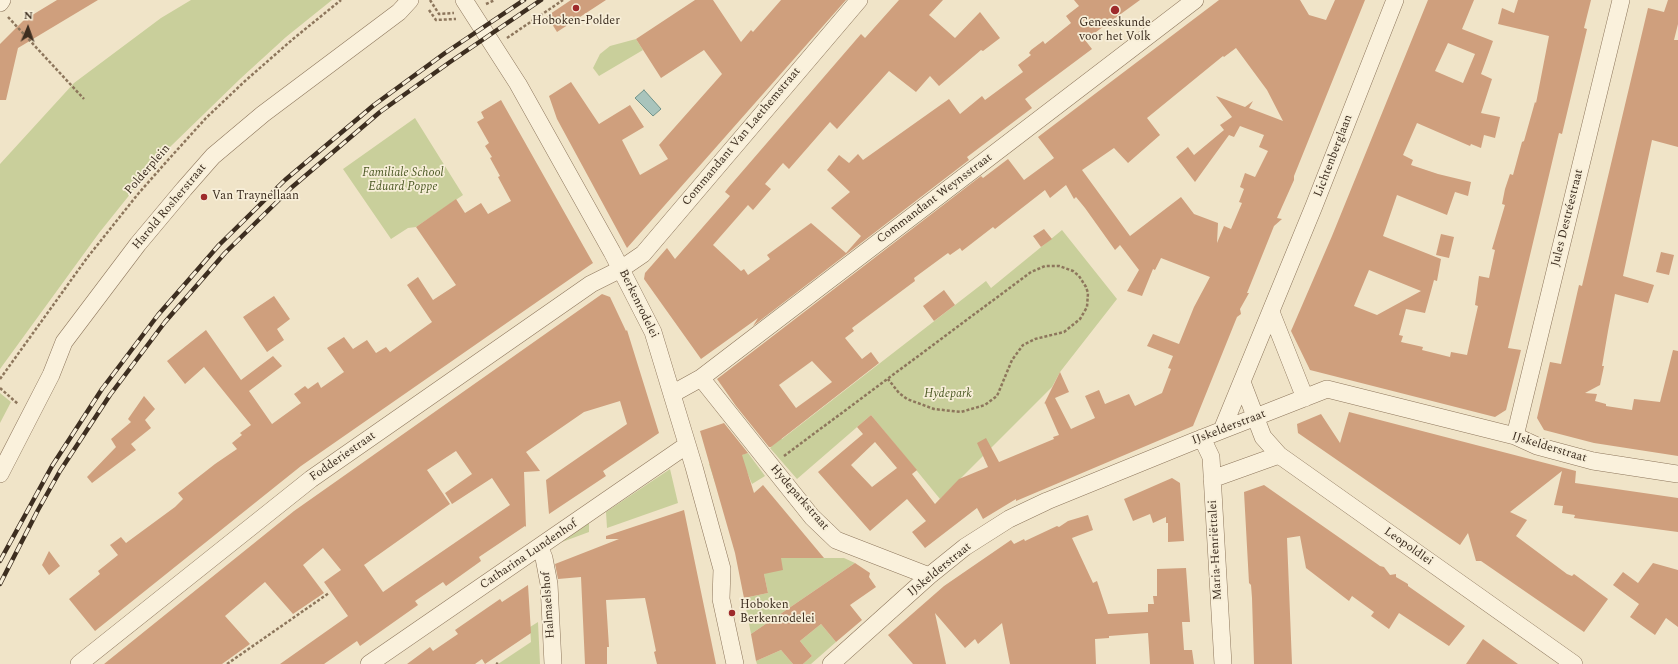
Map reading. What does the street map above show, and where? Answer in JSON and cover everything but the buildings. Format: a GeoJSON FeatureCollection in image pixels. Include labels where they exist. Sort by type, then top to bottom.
{"type":"FeatureCollection","features":[{"type":"Feature","properties":{"kind":"street","name":"Harold Rosherstraat"},"geometry":{"type":"LineString","coordinates":[[0,474],[51,374],[64,342],[71,331],[138,244],[184,188],[213,156],[263,114],[395,6],[410,0]]}},
{"type":"Feature","properties":{"kind":"street","name":"Berkenrodelei"},"geometry":{"type":"LineString","coordinates":[[464,0],[518,84],[621,269],[653,332],[687,444],[722,569],[721,599],[735,664]]}},
{"type":"Feature","properties":{"kind":"street","name":"Commandant Van Laethemstraat"},"geometry":{"type":"LineString","coordinates":[[621,269],[643,254],[859,0]]}},
{"type":"Feature","properties":{"kind":"street","name":"Commandant Weynsstraat"},"geometry":{"type":"LineString","coordinates":[[672,394],[701,378],[1195,0]]}},
{"type":"Feature","properties":{"kind":"street","name":"Lichtenberglaan"},"geometry":{"type":"LineString","coordinates":[[1222,430],[1271,312],[1395,0]]}},
{"type":"Feature","properties":{"kind":"street","name":"Jules Destréestraat"},"geometry":{"type":"LineString","coordinates":[[1515,436],[1621,0]]}},
{"type":"Feature","properties":{"kind":"street","name":"Fodderiestraat"},"geometry":{"type":"LineString","coordinates":[[79,664],[311,479],[591,284],[621,269]]}},
{"type":"Feature","properties":{"kind":"street"},"geometry":{"type":"LineString","coordinates":[[1271,312],[1305,398]]}},
{"type":"Feature","properties":{"kind":"street","name":"Hydeparkstraat"},"geometry":{"type":"LineString","coordinates":[[701,378],[812,517],[836,540],[929,576]]}},
{"type":"Feature","properties":{"kind":"street"},"geometry":{"type":"LineString","coordinates":[[1242,382],[1255,417]]}},
{"type":"Feature","properties":{"kind":"street","name":"IJskelderstraat"},"geometry":{"type":"LineString","coordinates":[[831,664],[929,576],[965,548],[1009,519],[1047,501],[1327,389],[1515,436],[1537,446],[1593,461],[1678,474]]}},
{"type":"Feature","properties":{"kind":"street","name":"Leopoldlei"},"geometry":{"type":"LineString","coordinates":[[1255,417],[1263,437],[1279,455],[1554,658],[1574,664]]}},
{"type":"Feature","properties":{"kind":"street","name":"Maria-Henriëttalei"},"geometry":{"type":"LineString","coordinates":[[1202,438],[1211,457],[1223,664]]}},
{"type":"Feature","properties":{"kind":"street","name":"Catharina Lundenhof"},"geometry":{"type":"LineString","coordinates":[[369,664],[540,548],[687,444]]}},
{"type":"Feature","properties":{"kind":"street"},"geometry":{"type":"LineString","coordinates":[[1212,479],[1279,455]]}},
{"type":"Feature","properties":{"kind":"street","name":"Halmaelshof"},"geometry":{"type":"LineString","coordinates":[[540,548],[544,558],[549,584],[553,664]]}},
{"type":"Feature","properties":{"kind":"path","name":"Polderplein"},"geometry":{"type":"LineString","coordinates":[[0,379],[87,258],[138,194],[168,160],[206,118],[245,81],[341,0]]}},
{"type":"Feature","properties":{"kind":"path"},"geometry":{"type":"LineString","coordinates":[[503,41],[563,0]]}},
{"type":"Feature","properties":{"kind":"path"},"geometry":{"type":"LineString","coordinates":[[3,5],[84,99]]}},
{"type":"Feature","properties":{"kind":"path"},"geometry":{"type":"LineString","coordinates":[[770,465],[1024,277],[1038,269],[1051,266],[1066,268],[1079,276],[1086,287],[1088,293],[1087,307],[1080,319],[1064,332],[1035,339],[1023,345],[1012,360],[997,396],[985,405],[961,412],[934,410],[907,399],[899,393],[888,379]]}},
{"type":"Feature","properties":{"kind":"path"},"geometry":{"type":"LineString","coordinates":[[227,664],[329,593]]}},
{"type":"Feature","properties":{"kind":"green space"},"geometry":{"type":"Polygon","coordinates":[[[191,0],[332,0],[286,37],[170,147],[99,233],[0,369],[0,164],[74,83],[161,18],[191,0]]]}},
{"type":"Feature","properties":{"kind":"green space"},"geometry":{"type":"Polygon","coordinates":[[[636,39],[643,50],[599,76],[593,68],[600,54],[610,46],[636,39]]]}},
{"type":"Feature","properties":{"kind":"green space","name":"Familiale School Eduard Poppe"},"geometry":{"type":"Polygon","coordinates":[[[415,118],[463,195],[416,227],[408,228],[391,239],[343,169],[415,118]]]}},
{"type":"Feature","properties":{"kind":"green space","name":"Hydepark"},"geometry":{"type":"Polygon","coordinates":[[[1062,230],[1117,299],[1060,372],[1052,387],[940,499],[871,415],[797,479],[770,448],[986,281],[991,288],[1062,230]]]}},
{"type":"Feature","properties":{"kind":"green space"},"geometry":{"type":"Polygon","coordinates":[[[0,393],[11,402],[0,423],[0,393]]]}},
{"type":"Feature","properties":{"kind":"green space"},"geometry":{"type":"Polygon","coordinates":[[[748,453],[765,476],[752,484],[747,472],[715,482],[709,464],[748,453]]]}},
{"type":"Feature","properties":{"kind":"green space"},"geometry":{"type":"Polygon","coordinates":[[[670,469],[678,503],[607,528],[606,512],[670,469]]]}},
{"type":"Feature","properties":{"kind":"green space"},"geometry":{"type":"Polygon","coordinates":[[[589,523],[589,532],[562,542],[589,523]]]}},
{"type":"Feature","properties":{"kind":"green space"},"geometry":{"type":"Polygon","coordinates":[[[781,558],[844,558],[855,563],[751,634],[744,598],[768,593],[764,574],[781,558]]]}},
{"type":"Feature","properties":{"kind":"green space"},"geometry":{"type":"Polygon","coordinates":[[[538,622],[540,664],[498,664],[531,642],[530,627],[538,622]]]}},
{"type":"Feature","properties":{"kind":"green space"},"geometry":{"type":"Polygon","coordinates":[[[821,624],[836,642],[811,664],[803,664],[812,656],[800,641],[821,624]]]}},
{"type":"Feature","properties":{"kind":"green space"},"geometry":{"type":"Polygon","coordinates":[[[781,650],[793,664],[757,664],[756,661],[781,650]]]}},
{"type":"Feature","properties":{"kind":"water"},"geometry":{"type":"Polygon","coordinates":[[[644,90],[661,109],[653,116],[635,98],[644,90]]]}},
{"type":"Feature","properties":{"kind":"railway"},"geometry":{"type":"LineString","coordinates":[[0,561],[52,466],[102,389],[158,315],[219,245],[285,180],[374,105],[445,53],[524,0]]}},
{"type":"Feature","properties":{"kind":"railway"},"geometry":{"type":"LineString","coordinates":[[0,584],[60,471],[110,395],[165,322],[225,253],[291,188],[380,112],[541,0]]}},
{"type":"Feature","properties":{"kind":"place","name":"Hoboken-Polder"},"geometry":{"type":"Point","coordinates":[576,8]}},
{"type":"Feature","properties":{"kind":"place","name":"Geneeskunde voor het Volk"},"geometry":{"type":"Point","coordinates":[1115,10]}},
{"type":"Feature","properties":{"kind":"place","name":"Van Traynellaan"},"geometry":{"type":"Point","coordinates":[204,197]}},
{"type":"Feature","properties":{"kind":"place","name":"Hoboken Berkenrodelei"},"geometry":{"type":"Point","coordinates":[732,613]}}]}
